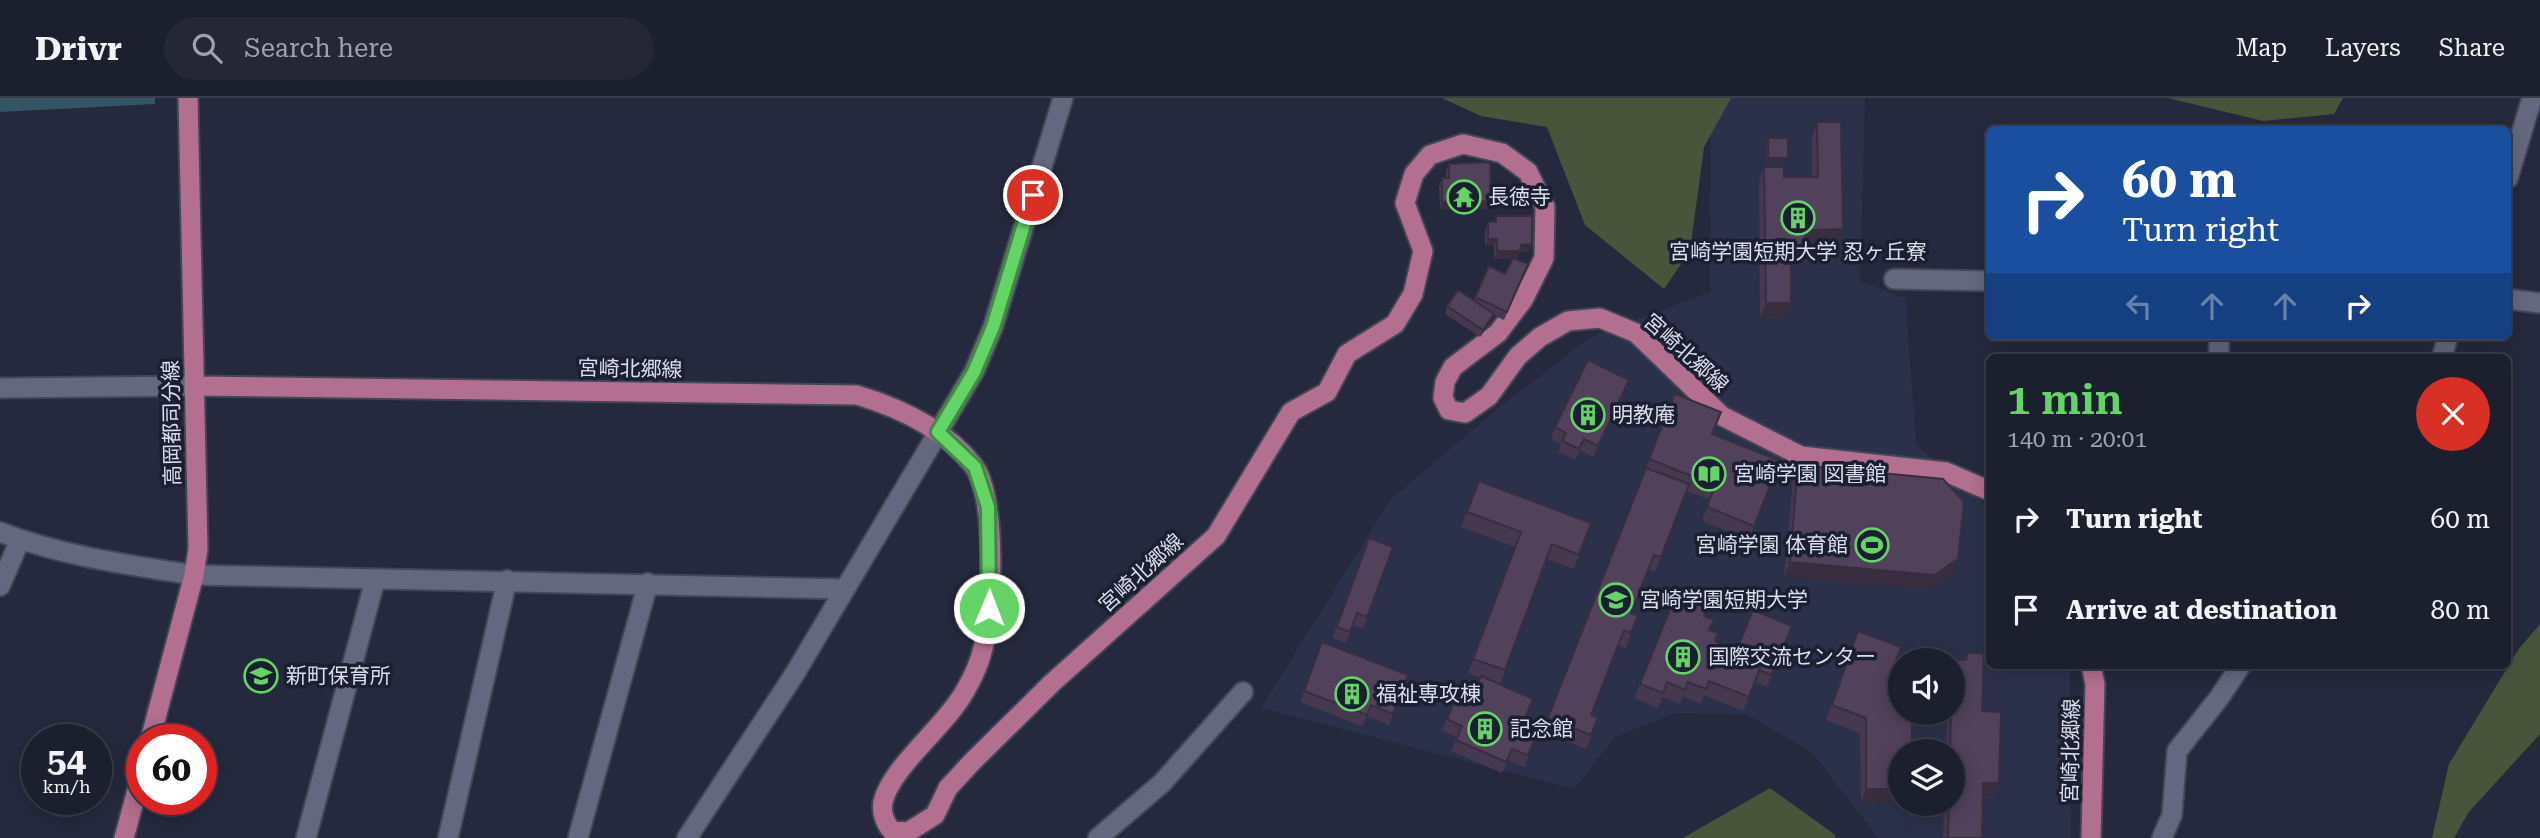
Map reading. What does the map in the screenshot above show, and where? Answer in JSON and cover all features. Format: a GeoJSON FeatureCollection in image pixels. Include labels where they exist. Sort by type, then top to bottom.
{"type":"FeatureCollection","features":[{"type":"Feature","properties":{"kind":"main road","name":"高岡都司分線"},"geometry":{"type":"LineString","coordinates":[[154,724],[194,575],[198,549],[188,98]]}},
{"type":"Feature","properties":{"kind":"main road","name":"宮崎北郷線"},"geometry":{"type":"LineString","coordinates":[[194,386],[857,395],[892,406],[938,432],[975,467],[988,507],[989,608],[983,648],[965,692],[942,724],[899,771],[883,802],[885,822],[890,834],[908,832],[935,815],[948,788],[972,762],[1052,683],[1216,536],[1291,412],[1327,392],[1347,354],[1395,324],[1413,293],[1423,251],[1405,203],[1413,174],[1430,155],[1463,144],[1502,153],[1528,172],[1545,207],[1544,258],[1523,300],[1498,333],[1453,367],[1445,382],[1443,398],[1449,410],[1465,413],[1489,396],[1518,356],[1540,337],[1568,321],[1600,318],[1636,333],[1722,416],[1801,456],[1946,472],[1986,489]]}},
{"type":"Feature","properties":{"kind":"main road","name":"宮崎北郷線"},"geometry":{"type":"LineString","coordinates":[[2091,838],[2095,684],[2092,669]]}},
{"type":"Feature","properties":{"kind":"main road"},"geometry":{"type":"LineString","coordinates":[[124,838],[130,815]]}},
{"type":"Feature","properties":{"kind":"street"},"geometry":{"type":"LineString","coordinates":[[687,838],[794,675],[974,372],[993,327],[1063,98]]}},
{"type":"Feature","properties":{"kind":"street"},"geometry":{"type":"LineString","coordinates":[[2511,168],[2532,98]]}},
{"type":"Feature","properties":{"kind":"street"},"geometry":{"type":"LineString","coordinates":[[1894,279],[1986,281]]}},
{"type":"Feature","properties":{"kind":"street"},"geometry":{"type":"LineString","coordinates":[[2511,299],[2540,303]]}},
{"type":"Feature","properties":{"kind":"street"},"geometry":{"type":"LineString","coordinates":[[0,388],[194,386]]}},
{"type":"Feature","properties":{"kind":"street"},"geometry":{"type":"LineString","coordinates":[[0,532],[20,540],[105,561],[194,575],[845,589]]}},
{"type":"Feature","properties":{"kind":"street"},"geometry":{"type":"LineString","coordinates":[[0,586],[20,540]]}},
{"type":"Feature","properties":{"kind":"street"},"geometry":{"type":"LineString","coordinates":[[306,838],[375,580]]}},
{"type":"Feature","properties":{"kind":"street"},"geometry":{"type":"LineString","coordinates":[[448,838],[507,580]]}},
{"type":"Feature","properties":{"kind":"street"},"geometry":{"type":"LineString","coordinates":[[578,838],[648,583]]}},
{"type":"Feature","properties":{"kind":"street"},"geometry":{"type":"LineString","coordinates":[[2162,838],[2172,815],[2177,751],[2220,698],[2238,669]]}},
{"type":"Feature","properties":{"kind":"street"},"geometry":{"type":"LineString","coordinates":[[1098,838],[1162,783],[1243,692]]}},
{"type":"Feature","properties":{"kind":"shaded area"},"geometry":{"type":"Polygon","coordinates":[[[0,98],[155,98],[155,104],[0,112],[0,98]]]}},
{"type":"Feature","properties":{"kind":"shaded area"},"geometry":{"type":"Polygon","coordinates":[[[1711,98],[1865,98],[1860,281],[1905,298],[1916,444],[1986,505],[1986,669],[2070,669],[2071,838],[1878,838],[1812,752],[1746,714],[1675,713],[1615,737],[1574,789],[1261,708],[1391,499],[1501,406],[1591,337],[1710,292],[1711,98]]]}},
{"type":"Feature","properties":{"kind":"green space"},"geometry":{"type":"Polygon","coordinates":[[[1442,98],[1731,98],[1704,147],[1690,251],[1664,289],[1585,225],[1547,127],[1481,116],[1442,98]]]}},
{"type":"Feature","properties":{"kind":"green space"},"geometry":{"type":"Polygon","coordinates":[[[2168,98],[2343,98],[2334,114],[2263,121],[2168,98]]]}},
{"type":"Feature","properties":{"kind":"green space"},"geometry":{"type":"Polygon","coordinates":[[[2540,624],[2540,734],[2468,813],[2454,838],[2432,838],[2449,764],[2506,669],[2511,669],[2511,662],[2540,624]]]}},
{"type":"Feature","properties":{"kind":"green space"},"geometry":{"type":"Polygon","coordinates":[[[1770,788],[1836,838],[1683,838],[1770,788]]]}},
{"type":"Feature","properties":{"kind":"building","name":"宮崎学園短期大学 忍ヶ丘寮"},"geometry":{"type":"Polygon","coordinates":[[[1817,122],[1841,122],[1843,229],[1805,230],[1805,248],[1791,248],[1791,303],[1766,303],[1764,167],[1784,167],[1784,177],[1818,177],[1817,122]]]}},
{"type":"Feature","properties":{"kind":"building"},"geometry":{"type":"Polygon","coordinates":[[[1768,138],[1788,138],[1788,158],[1768,158],[1768,138]]]}},
{"type":"Feature","properties":{"kind":"building","name":"長徳寺"},"geometry":{"type":"Polygon","coordinates":[[[1490,162],[1491,201],[1442,202],[1442,178],[1449,178],[1449,164],[1490,162]]]}},
{"type":"Feature","properties":{"kind":"building"},"geometry":{"type":"Polygon","coordinates":[[[1496,216],[1532,216],[1532,244],[1521,245],[1520,251],[1497,251],[1497,239],[1488,239],[1488,222],[1496,222],[1496,216]]]}},
{"type":"Feature","properties":{"kind":"building"},"geometry":{"type":"Polygon","coordinates":[[[1513,258],[1528,264],[1507,312],[1475,297],[1489,266],[1505,274],[1513,258]]]}},
{"type":"Feature","properties":{"kind":"building"},"geometry":{"type":"Polygon","coordinates":[[[1458,290],[1494,314],[1483,330],[1447,306],[1458,290]]]}},
{"type":"Feature","properties":{"kind":"building","name":"明教庵"},"geometry":{"type":"Polygon","coordinates":[[[1588,360],[1629,380],[1598,446],[1584,439],[1579,449],[1562,441],[1566,433],[1555,427],[1588,360]]]}},
{"type":"Feature","properties":{"kind":"building","name":"宮崎学園 図書館"},"geometry":{"type":"Polygon","coordinates":[[[1675,394],[1721,412],[1712,434],[1780,461],[1754,526],[1707,507],[1715,485],[1649,459],[1675,394]]]}},
{"type":"Feature","properties":{"kind":"building","name":"宮崎学園 体育館"},"geometry":{"type":"Polygon","coordinates":[[[1798,465],[1943,479],[1964,502],[1958,559],[1934,575],[1790,562],[1798,465]]]}},
{"type":"Feature","properties":{"kind":"building","name":"宮崎学園短期大学"},"geometry":{"type":"Polygon","coordinates":[[[1646,468],[1689,484],[1661,557],[1654,555],[1631,613],[1638,616],[1631,633],[1624,630],[1591,715],[1598,718],[1591,735],[1548,718],[1646,468]]]}},
{"type":"Feature","properties":{"kind":"building"},"geometry":{"type":"Polygon","coordinates":[[[1479,481],[1591,523],[1579,555],[1552,544],[1505,670],[1473,659],[1521,532],[1467,512],[1479,481]]]}},
{"type":"Feature","properties":{"kind":"building"},"geometry":{"type":"Polygon","coordinates":[[[1369,538],[1393,547],[1367,617],[1357,613],[1350,632],[1337,627],[1369,538]]]}},
{"type":"Feature","properties":{"kind":"building","name":"国際交流センター"},"geometry":{"type":"Polygon","coordinates":[[[1679,587],[1702,597],[1699,605],[1707,608],[1704,616],[1714,620],[1709,630],[1718,633],[1715,641],[1724,645],[1721,652],[1760,668],[1749,697],[1709,681],[1706,689],[1688,682],[1685,690],[1667,682],[1663,693],[1640,684],[1679,587]]]}},
{"type":"Feature","properties":{"kind":"building"},"geometry":{"type":"Polygon","coordinates":[[[1753,610],[1792,626],[1771,675],[1734,657],[1753,610]]]}},
{"type":"Feature","properties":{"kind":"building"},"geometry":{"type":"Polygon","coordinates":[[[1858,631],[1901,647],[1888,648],[1888,725],[1912,725],[1912,739],[1888,739],[1888,789],[1866,789],[1866,718],[1832,705],[1858,631]]]}},
{"type":"Feature","properties":{"kind":"building","name":"福祉専攻棟"},"geometry":{"type":"Polygon","coordinates":[[[1322,642],[1408,675],[1393,714],[1371,705],[1367,715],[1304,691],[1322,642]]]}},
{"type":"Feature","properties":{"kind":"building"},"geometry":{"type":"Polygon","coordinates":[[[1967,653],[1984,653],[1982,711],[2001,712],[1999,783],[1983,783],[1982,838],[1948,838],[1949,816],[1965,816],[1965,739],[1950,739],[1951,725],[1965,725],[1967,653]]]}},
{"type":"Feature","properties":{"kind":"building","name":"記念館"},"geometry":{"type":"Polygon","coordinates":[[[1481,676],[1533,699],[1526,716],[1542,722],[1528,755],[1512,749],[1506,762],[1456,740],[1462,726],[1447,719],[1461,687],[1474,692],[1481,676]]]}},
{"type":"Feature","properties":{"kind":"place","name":"長徳寺"},"geometry":{"type":"Point","coordinates":[1464,197]}},
{"type":"Feature","properties":{"kind":"place","name":"宮崎学園短期大学 忍ヶ丘寮"},"geometry":{"type":"Point","coordinates":[1798,218]}},
{"type":"Feature","properties":{"kind":"place","name":"明教庵"},"geometry":{"type":"Point","coordinates":[1588,415]}},
{"type":"Feature","properties":{"kind":"place","name":"宮崎学園 図書館"},"geometry":{"type":"Point","coordinates":[1709,474]}},
{"type":"Feature","properties":{"kind":"place","name":"宮崎学園 体育館"},"geometry":{"type":"Point","coordinates":[1872,545]}},
{"type":"Feature","properties":{"kind":"place","name":"宮崎学園短期大学"},"geometry":{"type":"Point","coordinates":[1616,600]}},
{"type":"Feature","properties":{"kind":"place","name":"国際交流センター"},"geometry":{"type":"Point","coordinates":[1683,657]}},
{"type":"Feature","properties":{"kind":"place","name":"新町保育所"},"geometry":{"type":"Point","coordinates":[261,676]}},
{"type":"Feature","properties":{"kind":"place","name":"福祉専攻棟"},"geometry":{"type":"Point","coordinates":[1352,694]}},
{"type":"Feature","properties":{"kind":"place","name":"記念館"},"geometry":{"type":"Point","coordinates":[1485,729]}},
{"type":"Feature","properties":{"kind":"route"},"geometry":{"type":"LineString","coordinates":[[989,608],[988,507],[975,467],[938,432],[974,372],[993,327],[1033,195]]}}]}
